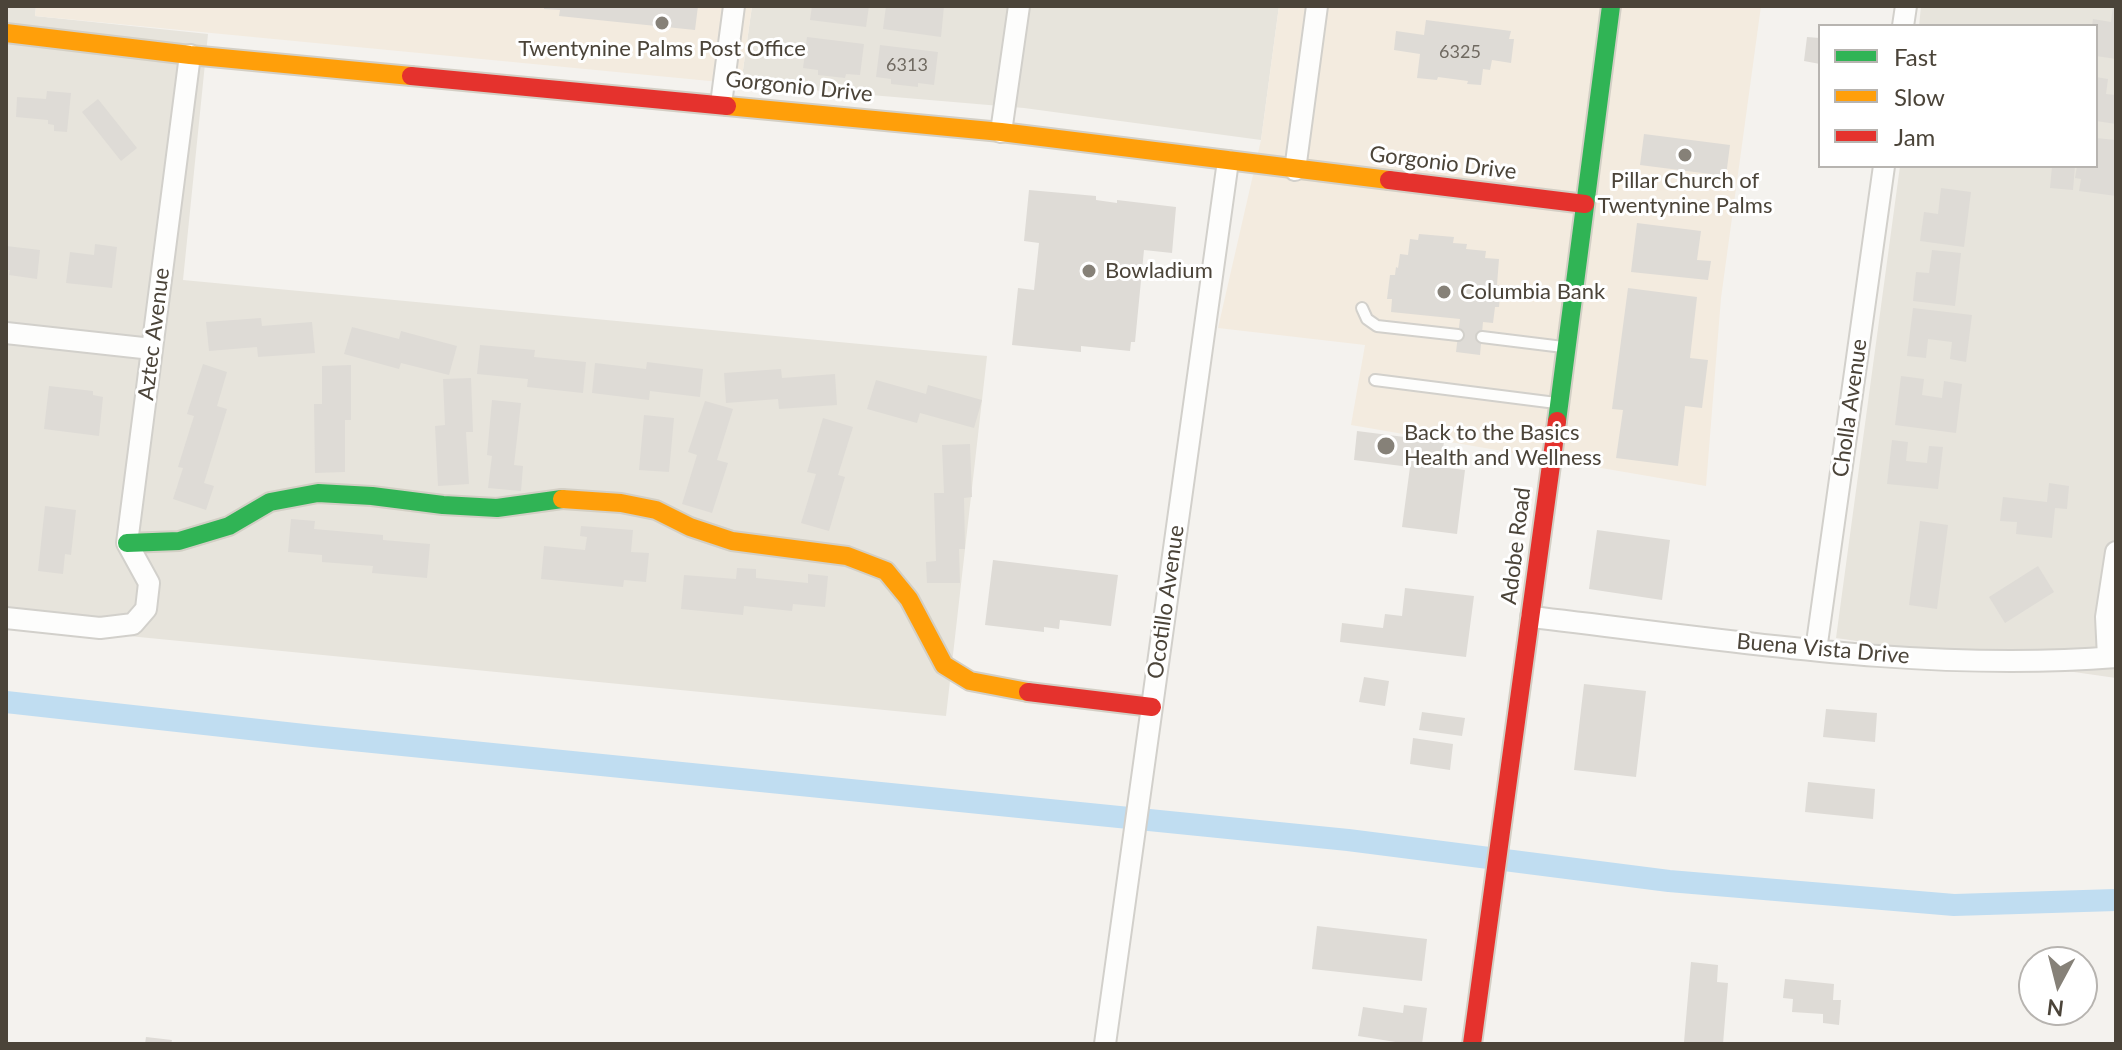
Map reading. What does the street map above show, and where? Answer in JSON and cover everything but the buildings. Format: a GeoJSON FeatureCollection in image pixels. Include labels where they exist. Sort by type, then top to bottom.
{"type":"FeatureCollection","features":[{"type":"Feature","properties":{"kind":"street"},"geometry":{"type":"LineString","coordinates":[[721,104],[734,6]]}},
{"type":"Feature","properties":{"kind":"street"},"geometry":{"type":"LineString","coordinates":[[1001,132],[1019,6]]}},
{"type":"Feature","properties":{"kind":"street"},"geometry":{"type":"LineString","coordinates":[[1295,170],[1317,6]]}},
{"type":"Feature","properties":{"kind":"street","name":"Adobe Road"},"geometry":{"type":"LineString","coordinates":[[1472,1044],[1611,6]]}},
{"type":"Feature","properties":{"kind":"street","name":"Gorgonio Drive"},"geometry":{"type":"LineString","coordinates":[[6,33],[190,55],[1001,132],[1585,204]]}},
{"type":"Feature","properties":{"kind":"street","name":"Aztec Avenue"},"geometry":{"type":"LineString","coordinates":[[127,543],[190,55]]}},
{"type":"Feature","properties":{"kind":"street","name":"Ocotillo Avenue"},"geometry":{"type":"LineString","coordinates":[[1105,1044],[1228,161]]}},
{"type":"Feature","properties":{"kind":"street","name":"Cholla Avenue"},"geometry":{"type":"LineString","coordinates":[[1816,650],[1884,168]]}},
{"type":"Feature","properties":{"kind":"street"},"geometry":{"type":"LineString","coordinates":[[6,333],[152,349]]}},
{"type":"Feature","properties":{"kind":"street"},"geometry":{"type":"LineString","coordinates":[[6,618],[100,628],[133,624],[146,609],[149,583],[127,543],[179,541],[229,526],[270,502],[318,493],[497,508],[559,499],[621,503],[656,510],[690,527],[732,541],[847,556],[886,571],[909,599],[944,665],[970,681],[1022,691],[1152,707]]}},
{"type":"Feature","properties":{"kind":"street"},"geometry":{"type":"LineString","coordinates":[[2112,657],[2106,617],[2116,552]]}},
{"type":"Feature","properties":{"kind":"street","name":"Buena Vista Drive"},"geometry":{"type":"LineString","coordinates":[[1531,617],[1816,650],[1972,662],[2112,657]]}},
{"type":"Feature","properties":{"kind":"lane"},"geometry":{"type":"LineString","coordinates":[[1362,308],[1367,319],[1377,326],[1458,335]]}},
{"type":"Feature","properties":{"kind":"lane"},"geometry":{"type":"LineString","coordinates":[[1482,337],[1566,347]]}},
{"type":"Feature","properties":{"kind":"lane"},"geometry":{"type":"LineString","coordinates":[[1375,380],[1558,403]]}},
{"type":"Feature","properties":{"kind":"shaded area"},"geometry":{"type":"Polygon","coordinates":[[[6,6],[36,6],[35,16],[208,34],[183,280],[987,356],[946,716],[6,624],[6,6]]]}},
{"type":"Feature","properties":{"kind":"shaded area"},"geometry":{"type":"Polygon","coordinates":[[[36,6],[752,6],[741,84],[35,16],[36,6]]]}},
{"type":"Feature","properties":{"kind":"shaded area"},"geometry":{"type":"Polygon","coordinates":[[[752,6],[1279,6],[1261,140],[1024,108],[741,84],[752,6]]]}},
{"type":"Feature","properties":{"kind":"shaded area"},"geometry":{"type":"Polygon","coordinates":[[[1279,6],[1761,6],[1721,298],[1706,486],[1351,425],[1365,345],[1218,328],[1261,140],[1279,6]]]}},
{"type":"Feature","properties":{"kind":"shaded area"},"geometry":{"type":"Polygon","coordinates":[[[1921,6],[2116,6],[2116,678],[1836,638],[1900,168],[2098,168],[2098,24],[1919,24],[1921,6]]]}},
{"type":"Feature","properties":{"kind":"waterway"},"geometry":{"type":"LineString","coordinates":[[6,702],[313,736],[1348,840],[1669,881],[1954,905],[2116,900]]}},
{"type":"Feature","properties":{"kind":"traffic: fast"},"geometry":{"type":"LineString","coordinates":[[1557,421],[1611,6]]}},
{"type":"Feature","properties":{"kind":"traffic: fast"},"geometry":{"type":"LineString","coordinates":[[127,543],[179,541],[229,526],[270,502],[318,493],[497,508],[562,499]]}},
{"type":"Feature","properties":{"kind":"traffic: slow"},"geometry":{"type":"LineString","coordinates":[[6,33],[190,55],[411,76]]}},
{"type":"Feature","properties":{"kind":"traffic: slow"},"geometry":{"type":"LineString","coordinates":[[727,106],[1001,132],[1389,180]]}},
{"type":"Feature","properties":{"kind":"traffic: slow"},"geometry":{"type":"LineString","coordinates":[[562,499],[621,503],[656,510],[690,527],[732,541],[847,556],[886,571],[909,599],[944,665],[970,681],[1028,692]]}},
{"type":"Feature","properties":{"kind":"traffic: jam"},"geometry":{"type":"LineString","coordinates":[[411,76],[727,106]]}},
{"type":"Feature","properties":{"kind":"traffic: jam"},"geometry":{"type":"LineString","coordinates":[[1389,180],[1585,204]]}},
{"type":"Feature","properties":{"kind":"traffic: jam"},"geometry":{"type":"LineString","coordinates":[[1472,1044],[1557,421]]}},
{"type":"Feature","properties":{"kind":"traffic: jam"},"geometry":{"type":"LineString","coordinates":[[1028,692],[1152,707]]}},
{"type":"Feature","properties":{"kind":"place","name":"Twentynine Palms Post Office"},"geometry":{"type":"Point","coordinates":[662,23]}},
{"type":"Feature","properties":{"kind":"place","name":"Pillar Church of Twentynine Palms"},"geometry":{"type":"Point","coordinates":[1685,155]}},
{"type":"Feature","properties":{"kind":"place","name":"Bowladium"},"geometry":{"type":"Point","coordinates":[1089,271]}},
{"type":"Feature","properties":{"kind":"place","name":"Columbia Bank"},"geometry":{"type":"Point","coordinates":[1444,292]}},
{"type":"Feature","properties":{"kind":"place","name":"Back to the Basics Health and Wellness"},"geometry":{"type":"Point","coordinates":[1386,446]}}]}
